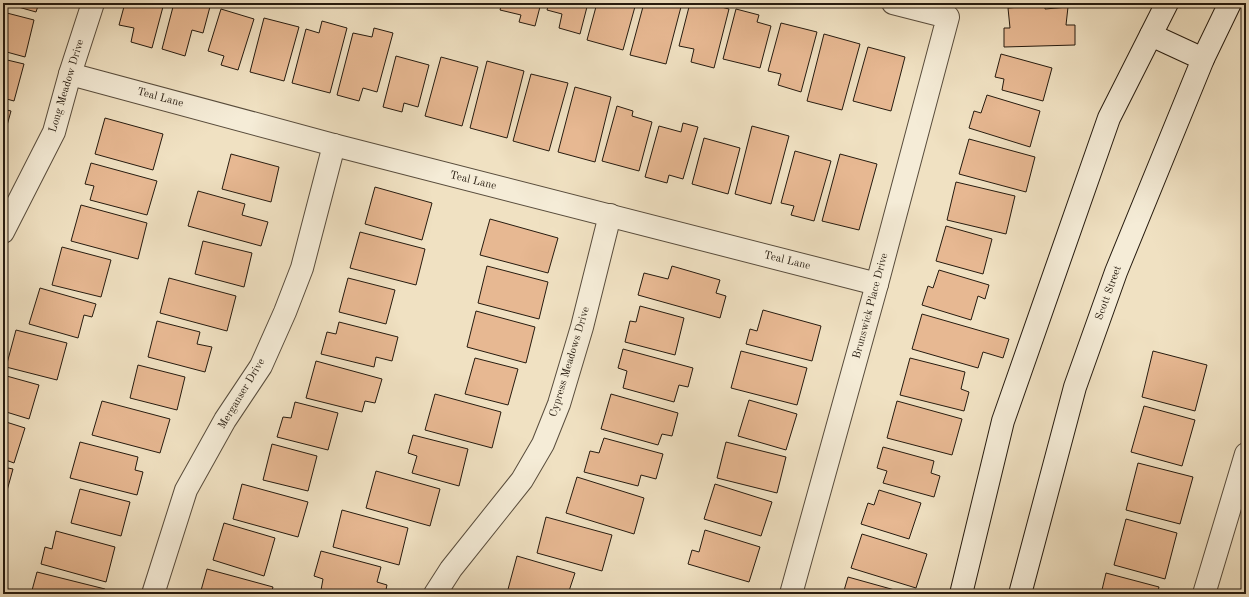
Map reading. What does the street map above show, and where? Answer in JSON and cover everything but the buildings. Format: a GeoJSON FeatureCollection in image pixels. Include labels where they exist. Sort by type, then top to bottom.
{"type":"FeatureCollection","features":[{"type":"Feature","properties":{"kind":"street","name":"Long Meadow Drive"},"geometry":{"type":"LineString","coordinates":[[3,232],[54,132],[70,74],[93,3]]}},
{"type":"Feature","properties":{"kind":"street","name":"Brunswick Place Drive"},"geometry":{"type":"LineString","coordinates":[[791,594],[878,284],[948,17],[893,3]]}},
{"type":"Feature","properties":{"kind":"street"},"geometry":{"type":"LineString","coordinates":[[961,594],[1003,421],[1109,118],[1167,3]]}},
{"type":"Feature","properties":{"kind":"street","name":"Scott Street"},"geometry":{"type":"LineString","coordinates":[[1020,594],[1075,387],[1116,272],[1203,59],[1230,3]]}},
{"type":"Feature","properties":{"kind":"street"},"geometry":{"type":"LineString","coordinates":[[1151,34],[1203,59]]}},
{"type":"Feature","properties":{"kind":"street","name":"Teal Lane"},"geometry":{"type":"LineString","coordinates":[[70,74],[334,145],[878,284]]}},
{"type":"Feature","properties":{"kind":"street","name":"Merganser Drive"},"geometry":{"type":"LineString","coordinates":[[153,594],[186,490],[226,420],[261,366],[285,312],[302,268],[334,145]]}},
{"type":"Feature","properties":{"kind":"street","name":"Cypress Meadows Drive"},"geometry":{"type":"LineString","coordinates":[[435,594],[451,569],[522,480],[543,444],[559,404],[580,334],[610,215]]}},
{"type":"Feature","properties":{"kind":"street"},"geometry":{"type":"LineString","coordinates":[[1204,594],[1246,454]]}}]}
